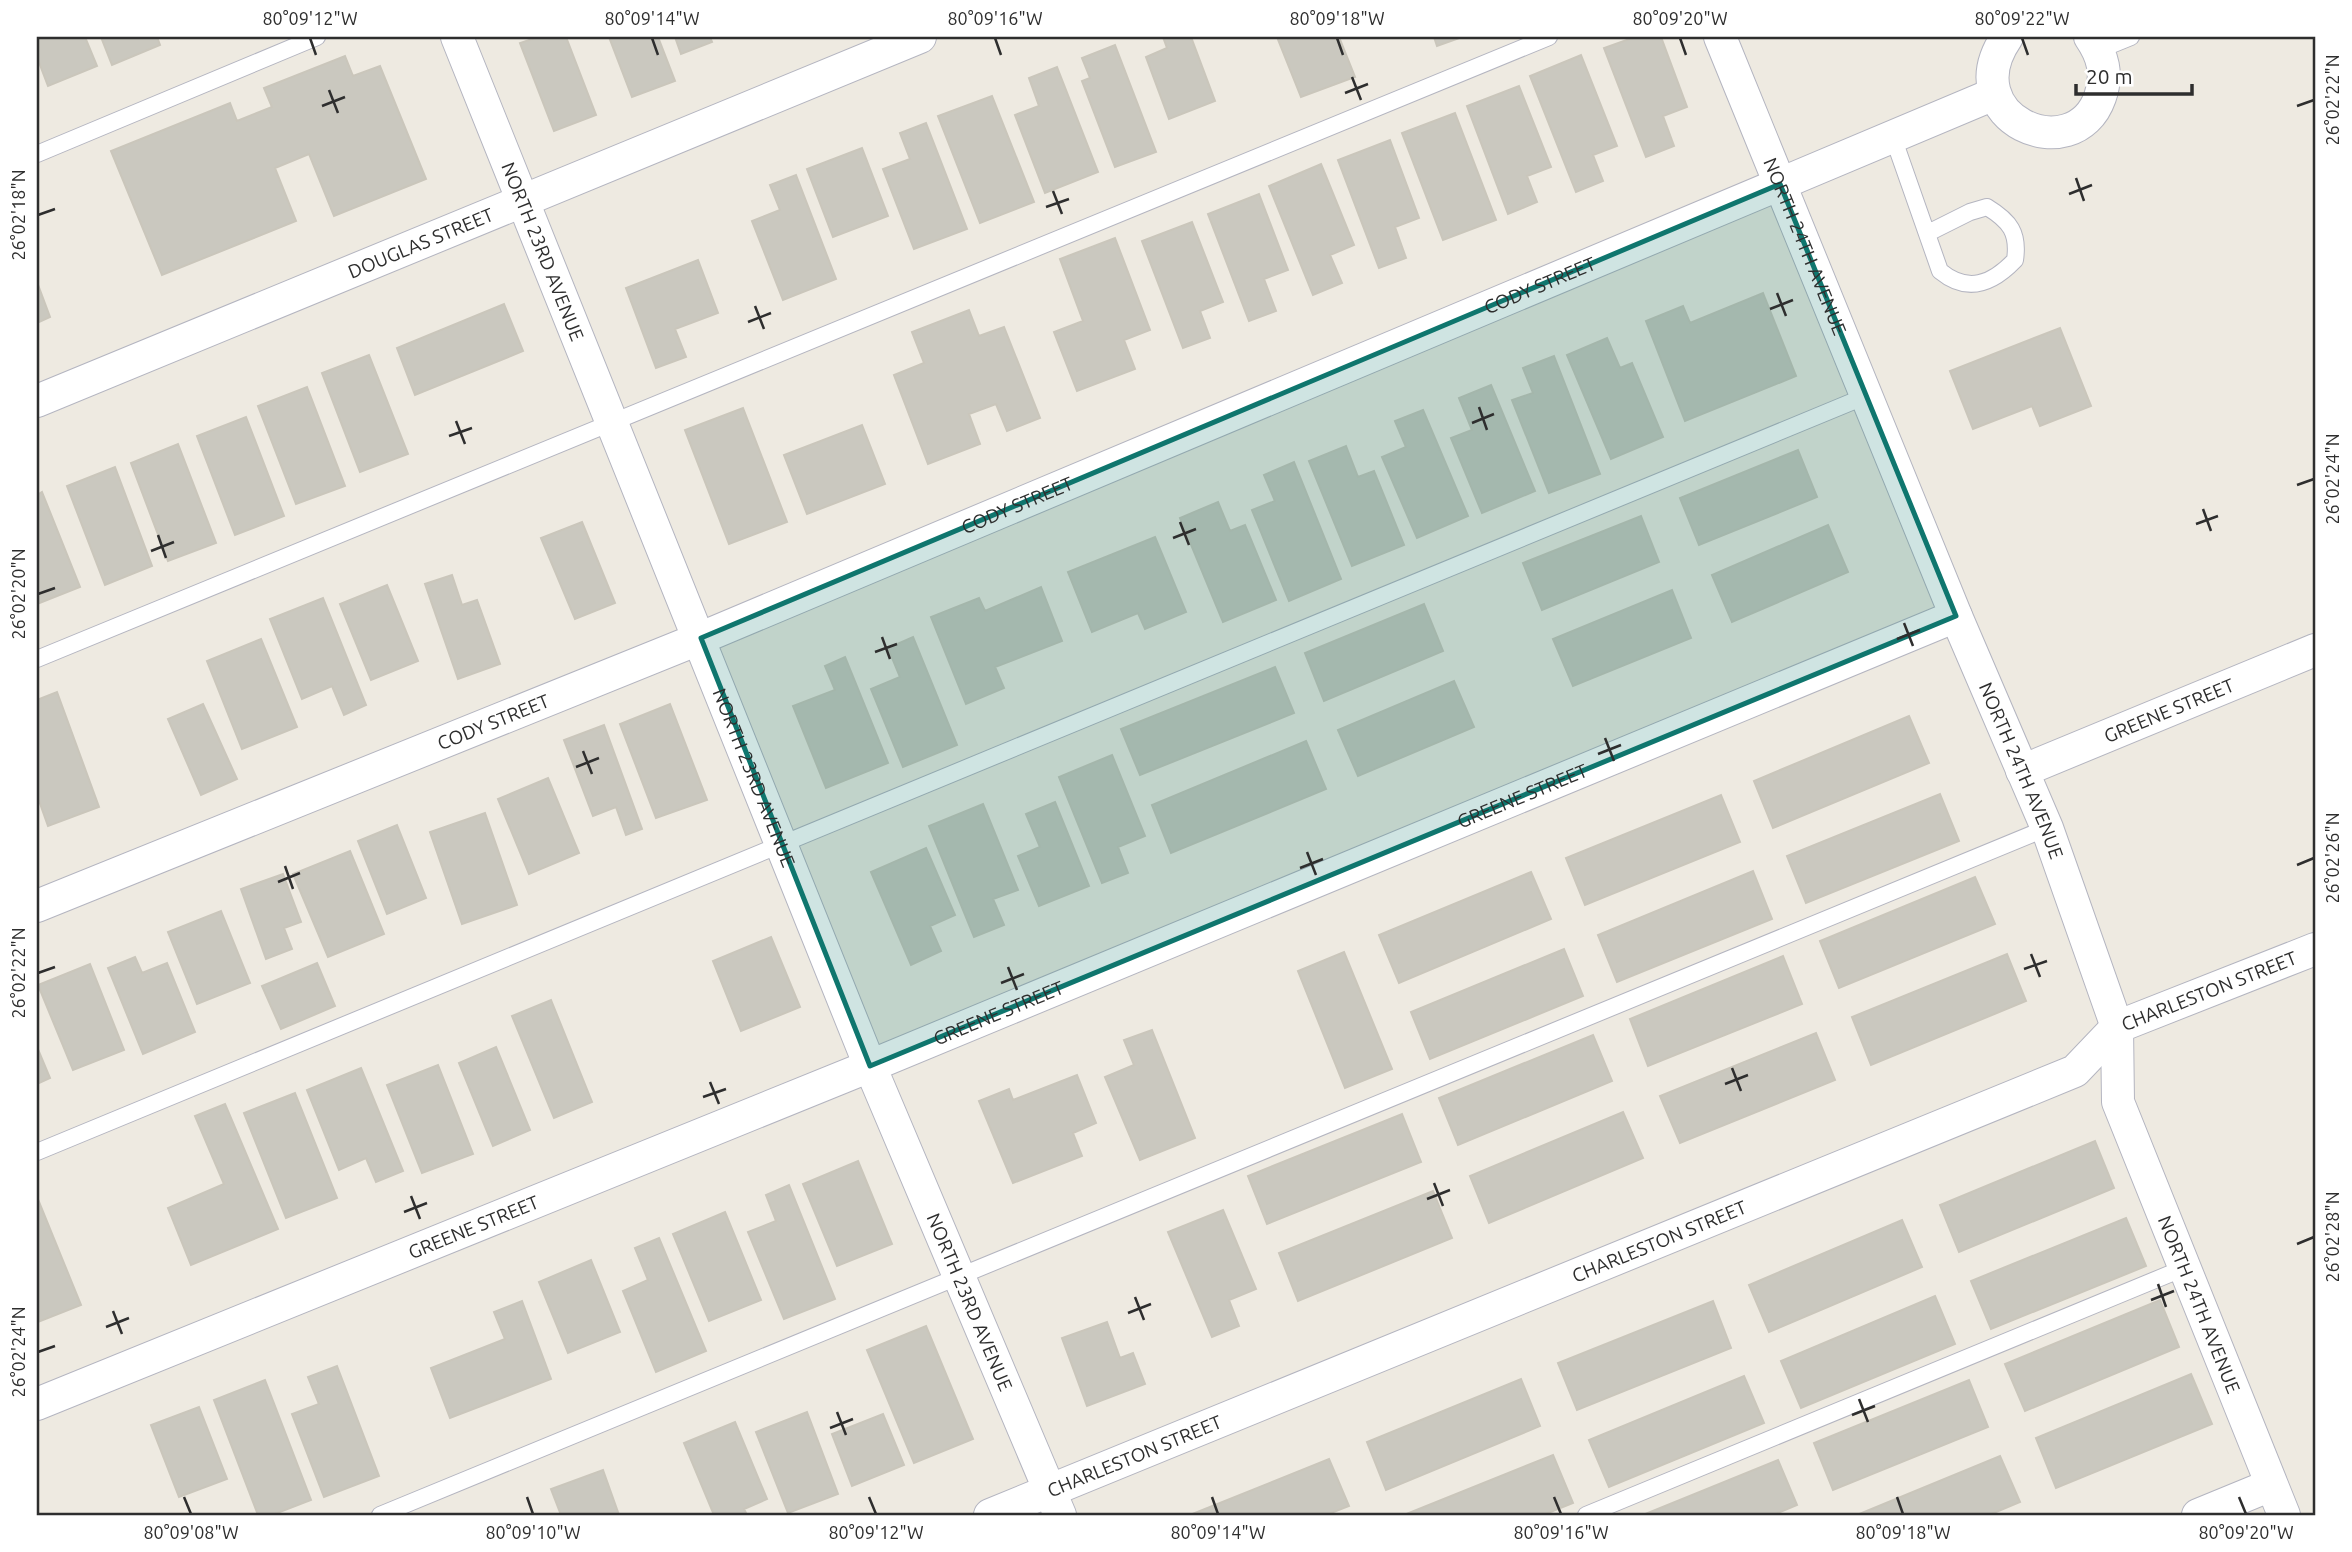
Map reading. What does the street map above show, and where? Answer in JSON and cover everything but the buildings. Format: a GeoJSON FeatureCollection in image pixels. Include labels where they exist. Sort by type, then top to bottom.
{"type":"FeatureCollection","features":[{"type":"Feature","properties":{"kind":"street","name":"NORTH 23RD AVENUE"},"geometry":{"type":"LineString","coordinates":[[457,37],[611,422],[701,638],[870,1066],[1055,1503]]}},
{"type":"Feature","properties":{"kind":"street","name":"DOUGLAS STREET"},"geometry":{"type":"LineString","coordinates":[[37,401],[920,37]]}},
{"type":"Feature","properties":{"kind":"street","name":"NORTH 24TH AVENUE"},"geometry":{"type":"LineString","coordinates":[[1720,37],[1956,616],[2048,828],[2117,1027],[2118,1102],[2284,1515]]}},
{"type":"Feature","properties":{"kind":"street"},"geometry":{"type":"LineString","coordinates":[[2007,37],[1996,52],[1991,73],[1994,94],[2003,110],[2016,123],[2033,131],[2052,132],[2070,128],[2086,118],[2098,104],[2104,87],[2105,68],[2094,43]]}},
{"type":"Feature","properties":{"kind":"street","name":"CODY STREET"},"geometry":{"type":"LineString","coordinates":[[37,906],[701,638],[1994,94]]}},
{"type":"Feature","properties":{"kind":"street","name":"GREENE STREET"},"geometry":{"type":"LineString","coordinates":[[37,1404],[870,1066],[1956,616]]}},
{"type":"Feature","properties":{"kind":"street","name":"GREENE STREET"},"geometry":{"type":"LineString","coordinates":[[2022,771],[2315,650]]}},
{"type":"Feature","properties":{"kind":"street","name":"CHARLESTON STREET"},"geometry":{"type":"LineString","coordinates":[[990,1515],[1055,1503],[2075,1071],[2117,1027],[2315,949]]}},
{"type":"Feature","properties":{"kind":"street"},"geometry":{"type":"LineString","coordinates":[[2198,1515],[2271,1485]]}},
{"type":"Feature","properties":{"kind":"lane"},"geometry":{"type":"LineString","coordinates":[[37,154],[317,37]]}},
{"type":"Feature","properties":{"kind":"lane"},"geometry":{"type":"LineString","coordinates":[[37,659],[1549,37]]}},
{"type":"Feature","properties":{"kind":"lane"},"geometry":{"type":"LineString","coordinates":[[2094,43],[2131,37]]}},
{"type":"Feature","properties":{"kind":"lane"},"geometry":{"type":"LineString","coordinates":[[1893,137],[1940,271],[1953,282],[1971,286],[2005,271],[2015,260],[2015,232],[2005,218],[1987,207],[1970,212],[1928,233]]}},
{"type":"Feature","properties":{"kind":"lane"},"geometry":{"type":"LineString","coordinates":[[37,1152],[1867,396]]}},
{"type":"Feature","properties":{"kind":"lane"},"geometry":{"type":"LineString","coordinates":[[380,1515],[2048,828]]}},
{"type":"Feature","properties":{"kind":"lane"},"geometry":{"type":"LineString","coordinates":[[1586,1515],[2184,1268]]}},
{"type":"Feature","properties":{"kind":"highlighted area"},"geometry":{"type":"Polygon","coordinates":[[[1780,184],[1956,616],[870,1066],[701,638],[1780,184]]]}}]}
